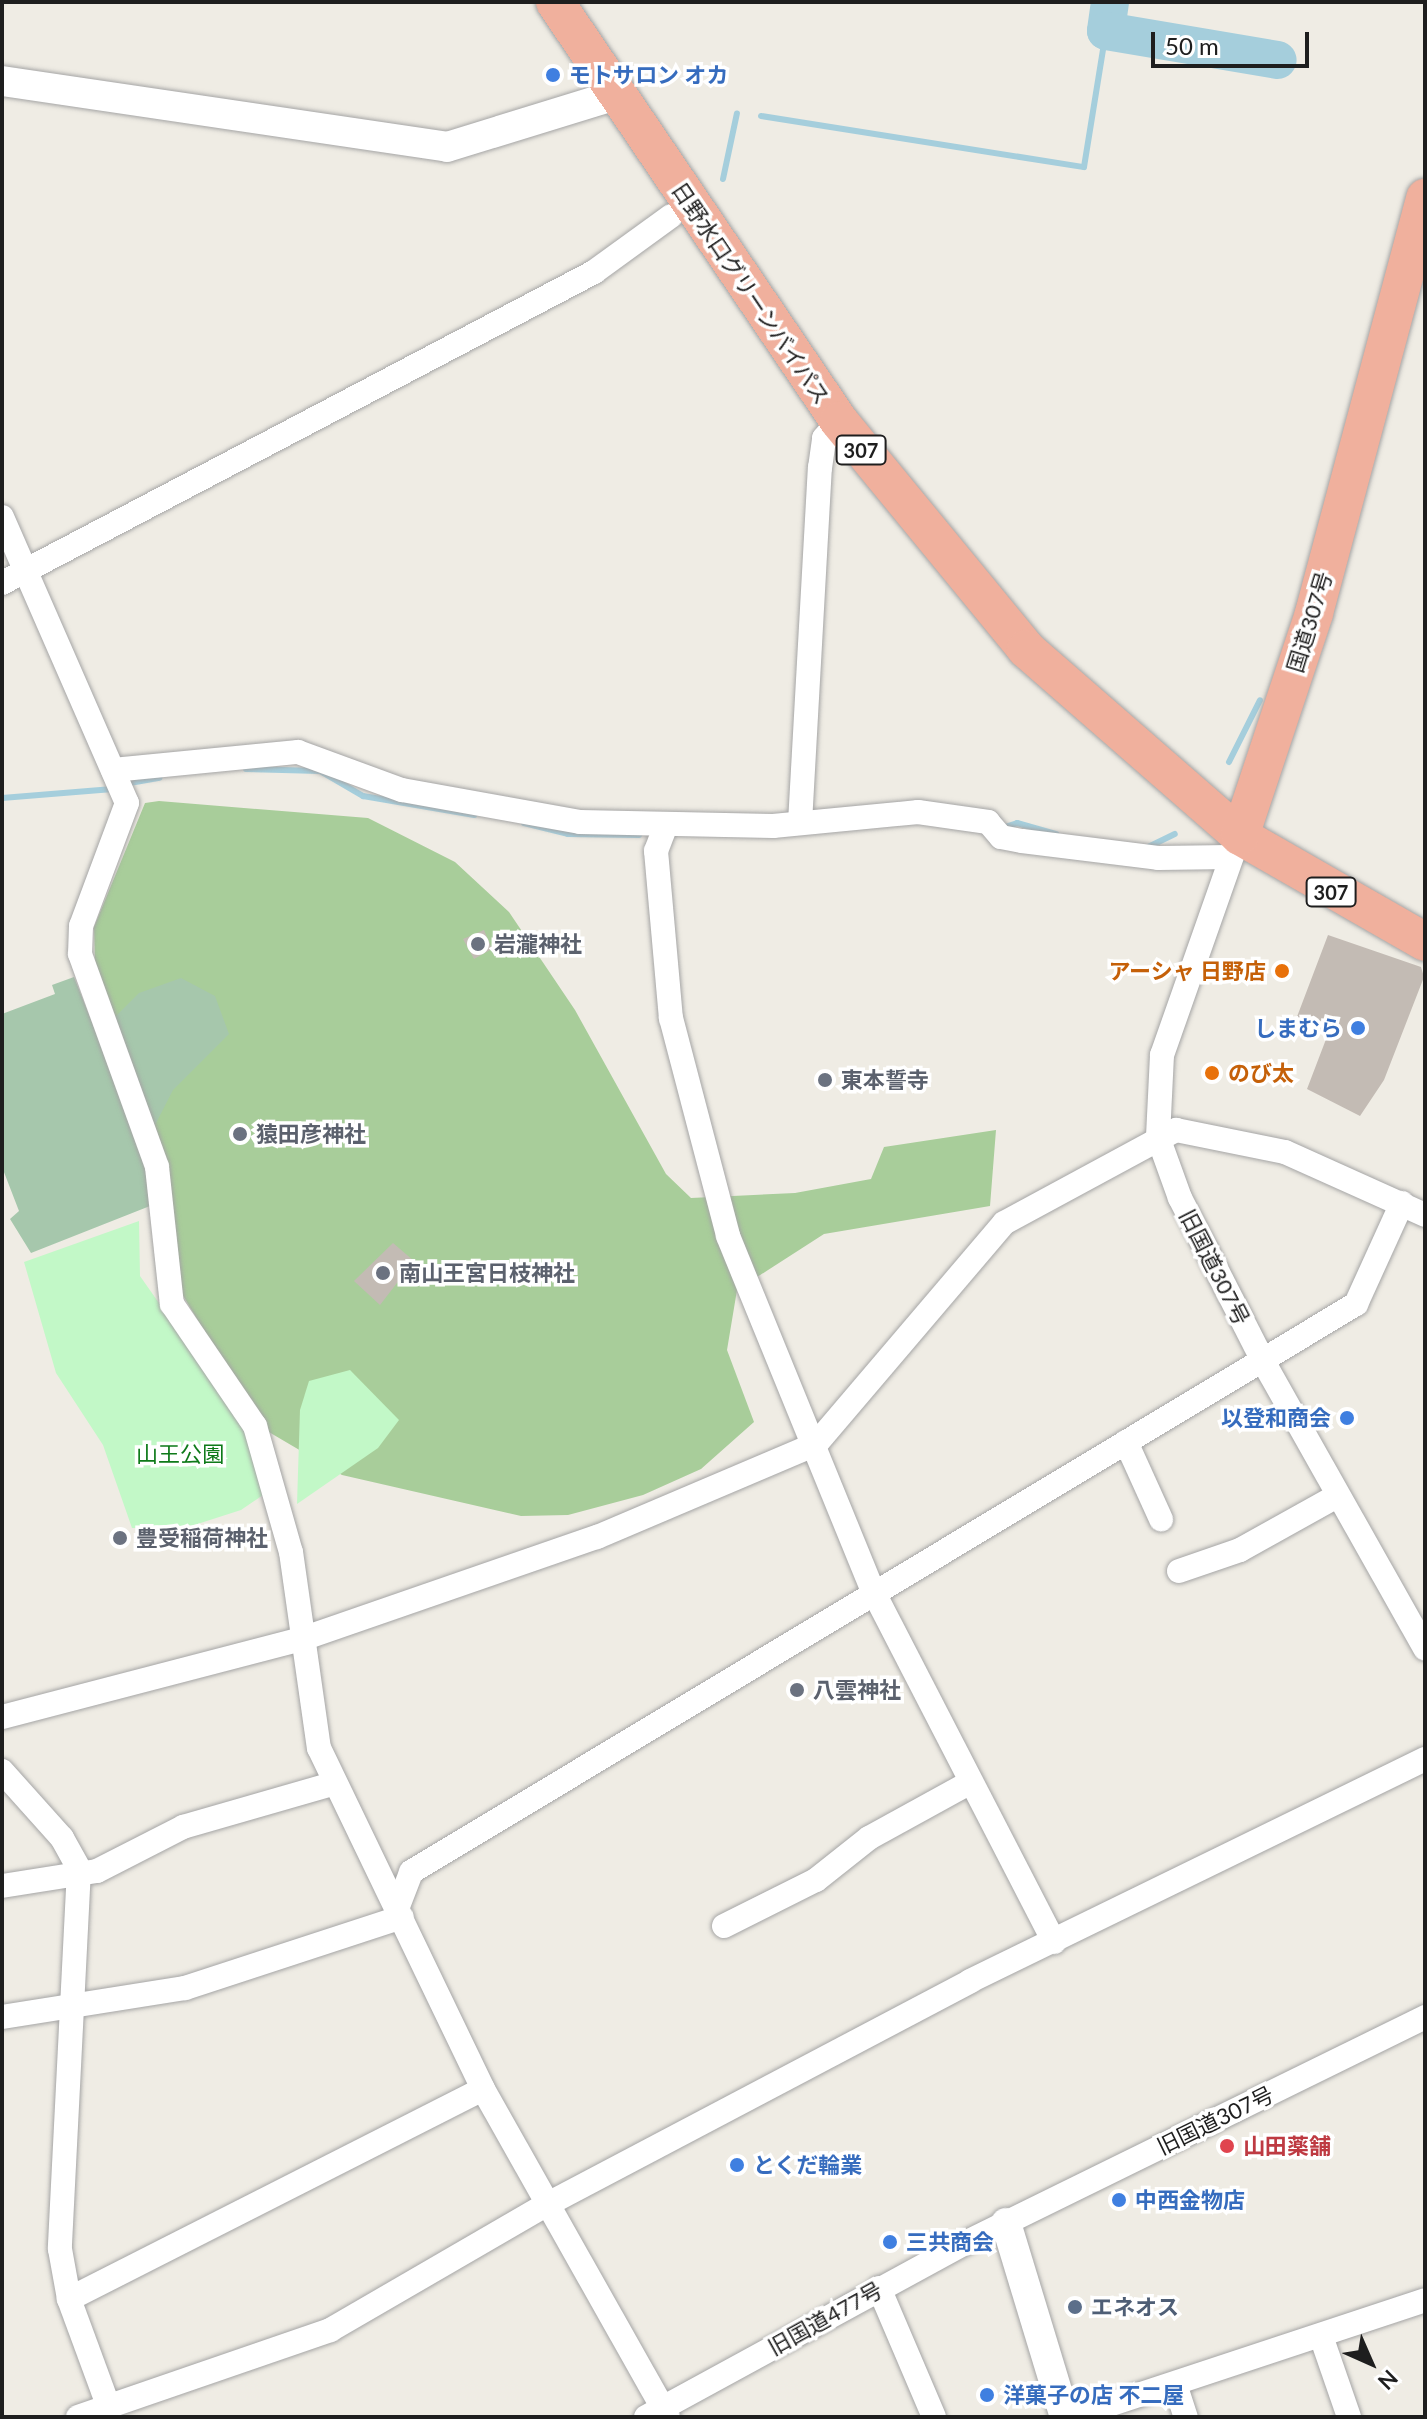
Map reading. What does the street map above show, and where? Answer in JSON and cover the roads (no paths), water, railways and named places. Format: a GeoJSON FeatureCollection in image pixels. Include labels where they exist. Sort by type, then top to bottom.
{"type":"FeatureCollection","features":[{"type":"Feature","properties":{"kind":"highway","name":"日野水口グリーンバイパス"},"geometry":{"type":"LineString","coordinates":[[555,2],[839,421],[1026,649],[1235,847]]}},
{"type":"Feature","properties":{"kind":"highway","name":"国道307号"},"geometry":{"type":"LineString","coordinates":[[1235,847],[1314,613],[1425,198]]}},
{"type":"Feature","properties":{"kind":"highway","name":"307"},"geometry":{"type":"LineString","coordinates":[[1235,847],[1425,942]]}},
{"type":"Feature","properties":{"kind":"street"},"geometry":{"type":"LineString","coordinates":[[2,81],[447,147],[616,95]]}},
{"type":"Feature","properties":{"kind":"street"},"geometry":{"type":"LineString","coordinates":[[2,583],[594,272],[671,216]]}},
{"type":"Feature","properties":{"kind":"street"},"geometry":{"type":"LineString","coordinates":[[800,823],[820,468],[824,438],[839,421]]}},
{"type":"Feature","properties":{"kind":"street"},"geometry":{"type":"LineString","coordinates":[[2,517],[118,782],[122,832],[81,926],[80,954],[157,1167],[172,1304],[255,1426],[291,1552],[319,1748],[332,1784],[400,1913],[483,2089],[659,2414]]}},
{"type":"Feature","properties":{"kind":"street"},"geometry":{"type":"LineString","coordinates":[[118,782],[298,752],[428,795],[567,820],[666,825],[800,823],[893,811],[1158,858],[1235,847]]}},
{"type":"Feature","properties":{"kind":"street"},"geometry":{"type":"LineString","coordinates":[[666,825],[656,851],[671,1018],[688,1095],[728,1236],[816,1444],[873,1591],[969,1783],[1054,1942]]}},
{"type":"Feature","properties":{"kind":"street","name":"旧国道307号"},"geometry":{"type":"LineString","coordinates":[[1235,847],[1162,1055],[1158,1137],[1180,1198],[1263,1361],[1425,1648]]}},
{"type":"Feature","properties":{"kind":"street"},"geometry":{"type":"LineString","coordinates":[[2,1717],[305,1638],[597,1537],[816,1444],[1004,1223],[1158,1137],[1176,1130],[1214,1134],[1285,1152],[1425,1215]]}},
{"type":"Feature","properties":{"kind":"street"},"geometry":{"type":"LineString","coordinates":[[400,1913],[411,1872],[873,1591],[1356,1304],[1402,1203]]}},
{"type":"Feature","properties":{"kind":"street"},"geometry":{"type":"LineString","coordinates":[[1126,1442],[1161,1519]]}},
{"type":"Feature","properties":{"kind":"street"},"geometry":{"type":"LineString","coordinates":[[1179,1571],[1240,1550],[1337,1496]]}},
{"type":"Feature","properties":{"kind":"street"},"geometry":{"type":"LineString","coordinates":[[78,2417],[107,2411],[330,2330],[546,2205],[1054,1942],[1425,1759]]}},
{"type":"Feature","properties":{"kind":"street"},"geometry":{"type":"LineString","coordinates":[[2,1771],[62,1838],[79,1876],[77,2008],[60,2249],[69,2299],[107,2411]]}},
{"type":"Feature","properties":{"kind":"street"},"geometry":{"type":"LineString","coordinates":[[724,1926],[816,1880],[869,1838],[969,1783]]}},
{"type":"Feature","properties":{"kind":"street"},"geometry":{"type":"LineString","coordinates":[[2,1886],[79,1876],[183,1827],[332,1784]]}},
{"type":"Feature","properties":{"kind":"street"},"geometry":{"type":"LineString","coordinates":[[2,2017],[77,2008],[262,1966],[400,1913]]}},
{"type":"Feature","properties":{"kind":"street","name":"旧国道307号"},"geometry":{"type":"LineString","coordinates":[[1006,2223],[1425,2017]]}},
{"type":"Feature","properties":{"kind":"street"},"geometry":{"type":"LineString","coordinates":[[69,2299],[483,2089]]}},
{"type":"Feature","properties":{"kind":"street"},"geometry":{"type":"LineString","coordinates":[[1006,2223],[1065,2417]]}},
{"type":"Feature","properties":{"kind":"street","name":"旧国道477号"},"geometry":{"type":"LineString","coordinates":[[659,2414],[879,2288],[1006,2223]]}},
{"type":"Feature","properties":{"kind":"street"},"geometry":{"type":"LineString","coordinates":[[879,2288],[934,2417]]}},
{"type":"Feature","properties":{"kind":"street"},"geometry":{"type":"LineString","coordinates":[[1072,2417],[1425,2300]]}},
{"type":"Feature","properties":{"kind":"street"},"geometry":{"type":"LineString","coordinates":[[1321,2336],[1349,2417]]}},
{"type":"Feature","properties":{"kind":"street"},"geometry":{"type":"LineString","coordinates":[[1175,2384],[1186,2417]]}},
{"type":"Feature","properties":{"kind":"waterway"},"geometry":{"type":"LineString","coordinates":[[1110,2],[1106,31],[1278,60]]}},
{"type":"Feature","properties":{"kind":"waterway"},"geometry":{"type":"LineString","coordinates":[[761,116],[1084,167],[1106,31]]}},
{"type":"Feature","properties":{"kind":"waterway"},"geometry":{"type":"LineString","coordinates":[[723,179],[737,113]]}},
{"type":"Feature","properties":{"kind":"waterway"},"geometry":{"type":"LineString","coordinates":[[1229,762],[1260,700]]}},
{"type":"Feature","properties":{"kind":"waterway"},"geometry":{"type":"LineString","coordinates":[[246,769],[320,771],[363,796],[474,815]]}},
{"type":"Feature","properties":{"kind":"waterway"},"geometry":{"type":"LineString","coordinates":[[124,784],[159,778]]}},
{"type":"Feature","properties":{"kind":"waterway"},"geometry":{"type":"LineString","coordinates":[[2,798],[113,789]]}},
{"type":"Feature","properties":{"kind":"waterway"},"geometry":{"type":"LineString","coordinates":[[524,823],[568,834],[639,835]]}},
{"type":"Feature","properties":{"kind":"waterway"},"geometry":{"type":"LineString","coordinates":[[1002,828],[1017,823],[1056,834]]}},
{"type":"Feature","properties":{"kind":"waterway"},"geometry":{"type":"LineString","coordinates":[[1146,848],[1175,834]]}},
{"type":"Feature","properties":{"kind":"place","name":"モトサロン オカ"},"geometry":{"type":"Point","coordinates":[553,75]}},
{"type":"Feature","properties":{"kind":"place","name":"岩瀧神社"},"geometry":{"type":"Point","coordinates":[478,944]}},
{"type":"Feature","properties":{"kind":"place","name":"アーシャ 日野店"},"geometry":{"type":"Point","coordinates":[1282,971]}},
{"type":"Feature","properties":{"kind":"place","name":"しまむら"},"geometry":{"type":"Point","coordinates":[1358,1028]}},
{"type":"Feature","properties":{"kind":"place","name":"のび太"},"geometry":{"type":"Point","coordinates":[1212,1073]}},
{"type":"Feature","properties":{"kind":"place","name":"東本誓寺"},"geometry":{"type":"Point","coordinates":[825,1080]}},
{"type":"Feature","properties":{"kind":"place","name":"猿田彦神社"},"geometry":{"type":"Point","coordinates":[240,1134]}},
{"type":"Feature","properties":{"kind":"place","name":"南山王宮日枝神社"},"geometry":{"type":"Point","coordinates":[383,1273]}},
{"type":"Feature","properties":{"kind":"place","name":"以登和商会"},"geometry":{"type":"Point","coordinates":[1347,1418]}},
{"type":"Feature","properties":{"kind":"place","name":"豊受稲荷神社"},"geometry":{"type":"Point","coordinates":[120,1538]}},
{"type":"Feature","properties":{"kind":"place","name":"八雲神社"},"geometry":{"type":"Point","coordinates":[797,1690]}},
{"type":"Feature","properties":{"kind":"place","name":"山田薬舗"},"geometry":{"type":"Point","coordinates":[1227,2146]}},
{"type":"Feature","properties":{"kind":"place","name":"とくだ輪業"},"geometry":{"type":"Point","coordinates":[737,2165]}},
{"type":"Feature","properties":{"kind":"place","name":"中西金物店"},"geometry":{"type":"Point","coordinates":[1119,2200]}},
{"type":"Feature","properties":{"kind":"place","name":"三共商会"},"geometry":{"type":"Point","coordinates":[890,2242]}},
{"type":"Feature","properties":{"kind":"place","name":"エネオス"},"geometry":{"type":"Point","coordinates":[1075,2307]}},
{"type":"Feature","properties":{"kind":"place","name":"洋菓子の店 不二屋"},"geometry":{"type":"Point","coordinates":[987,2395]}},
{"type":"Feature","properties":{"kind":"park label","name":"山王公園"},"geometry":{"type":"Point","coordinates":[180,1454]}}]}
